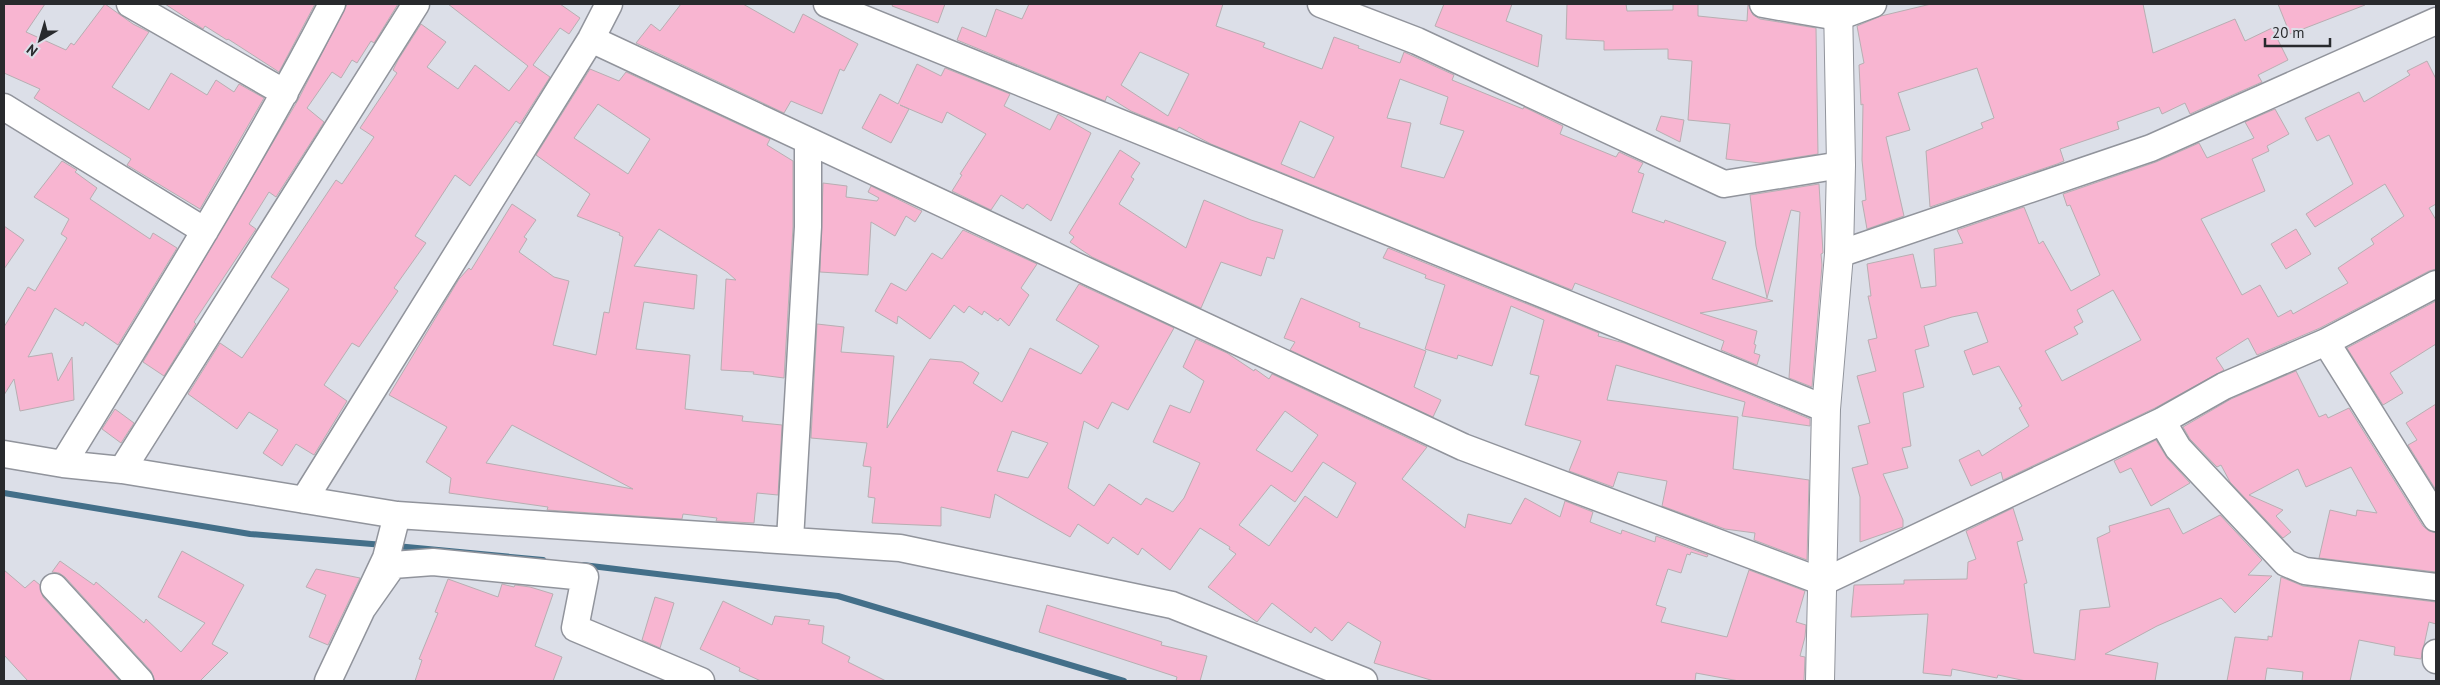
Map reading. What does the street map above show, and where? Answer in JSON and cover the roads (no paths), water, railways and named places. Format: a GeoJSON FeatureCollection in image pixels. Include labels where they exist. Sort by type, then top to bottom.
{"type":"FeatureCollection","features":[{"type":"Feature","properties":{"kind":"street"},"geometry":{"type":"LineString","coordinates":[[130,4],[285,93]]}},
{"type":"Feature","properties":{"kind":"street"},"geometry":{"type":"LineString","coordinates":[[63,464],[206,231],[285,93],[332,4]]}},
{"type":"Feature","properties":{"kind":"street"},"geometry":{"type":"LineString","coordinates":[[122,470],[416,4]]}},
{"type":"Feature","properties":{"kind":"street"},"geometry":{"type":"LineString","coordinates":[[304,500],[591,39],[609,4]]}},
{"type":"Feature","properties":{"kind":"street"},"geometry":{"type":"LineString","coordinates":[[826,4],[1826,409]]}},
{"type":"Feature","properties":{"kind":"street"},"geometry":{"type":"LineString","coordinates":[[1321,4],[1417,41],[1724,184],[1841,165]]}},
{"type":"Feature","properties":{"kind":"street"},"geometry":{"type":"LineString","coordinates":[[1763,4],[1838,10],[1873,4]]}},
{"type":"Feature","properties":{"kind":"street"},"geometry":{"type":"LineString","coordinates":[[1820,681],[1826,409],[1839,254],[1841,165],[1838,10]]}},
{"type":"Feature","properties":{"kind":"street"},"geometry":{"type":"LineString","coordinates":[[1839,254],[2150,148],[2436,21]]}},
{"type":"Feature","properties":{"kind":"street"},"geometry":{"type":"LineString","coordinates":[[591,39],[1463,447],[1823,582],[2162,420],[2224,386],[2326,342],[2436,284]]}},
{"type":"Feature","properties":{"kind":"street"},"geometry":{"type":"LineString","coordinates":[[4,107],[206,231]]}},
{"type":"Feature","properties":{"kind":"street"},"geometry":{"type":"LineString","coordinates":[[790,540],[808,227],[808,141]]}},
{"type":"Feature","properties":{"kind":"street"},"geometry":{"type":"LineString","coordinates":[[2326,342],[2436,518]]}},
{"type":"Feature","properties":{"kind":"street"},"geometry":{"type":"LineString","coordinates":[[2162,420],[2178,448],[2286,562],[2305,571],[2436,587]]}},
{"type":"Feature","properties":{"kind":"street"},"geometry":{"type":"LineString","coordinates":[[4,454],[63,464],[122,470],[397,515],[900,548],[1172,605],[1364,681]]}},
{"type":"Feature","properties":{"kind":"street"},"geometry":{"type":"LineString","coordinates":[[328,681],[386,558],[397,515]]}},
{"type":"Feature","properties":{"kind":"street"},"geometry":{"type":"LineString","coordinates":[[362,609],[393,565],[433,562],[586,577],[575,628],[701,681]]}},
{"type":"Feature","properties":{"kind":"street"},"geometry":{"type":"LineString","coordinates":[[54,587],[140,681]]}},
{"type":"Feature","properties":{"kind":"waterway"},"geometry":{"type":"LineString","coordinates":[[4,493],[250,534],[384,545]]}},
{"type":"Feature","properties":{"kind":"waterway"},"geometry":{"type":"LineString","coordinates":[[396,546],[543,560]]}},
{"type":"Feature","properties":{"kind":"waterway"},"geometry":{"type":"LineString","coordinates":[[583,565],[838,596],[1124,681]]}}]}
